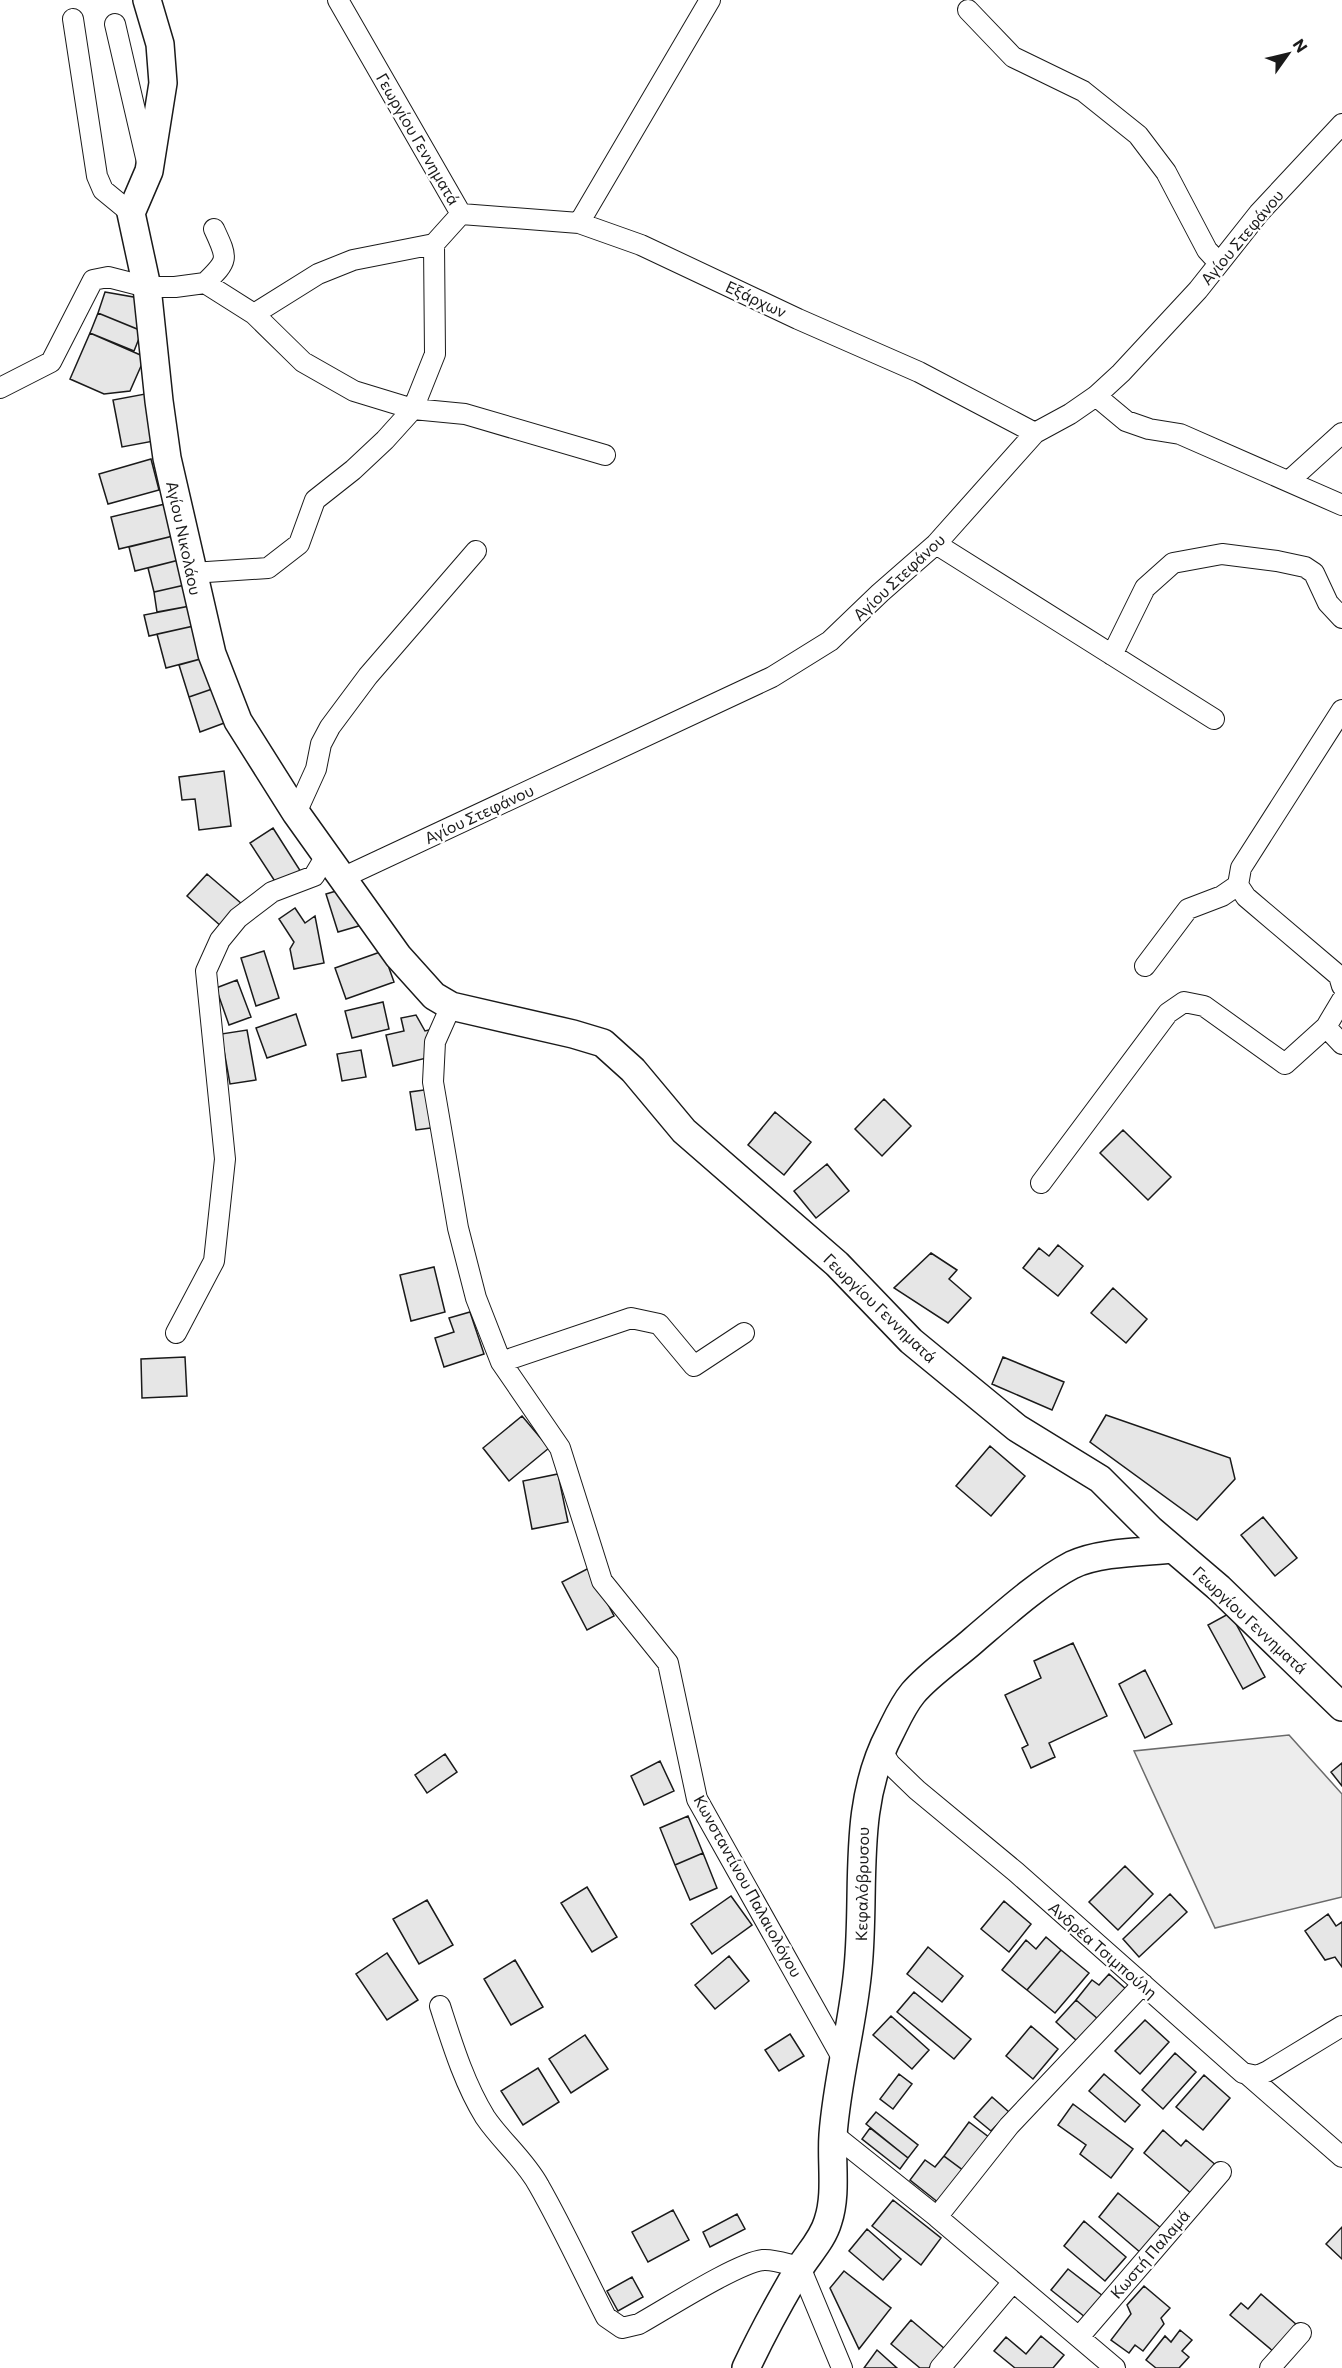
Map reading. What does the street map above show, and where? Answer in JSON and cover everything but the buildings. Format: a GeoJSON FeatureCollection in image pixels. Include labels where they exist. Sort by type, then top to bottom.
{"type":"FeatureCollection","features":[{"type":"Feature","properties":{"kind":"street"},"geometry":{"type":"LineString","coordinates":[[73,19],[97,176],[103,190],[131,213],[149,171],[163,84],[160,44],[147,0]]}},
{"type":"Feature","properties":{"kind":"street","name":"Γεωργίου Γεννηματά"},"geometry":{"type":"LineString","coordinates":[[338,0],[461,214],[434,244]]}},
{"type":"Feature","properties":{"kind":"street"},"geometry":{"type":"LineString","coordinates":[[579,223],[710,0]]}},
{"type":"Feature","properties":{"kind":"street"},"geometry":{"type":"LineString","coordinates":[[968,10],[1013,57],[1083,91],[1138,135],[1166,172],[1207,250],[1218,262]]}},
{"type":"Feature","properties":{"kind":"street"},"geometry":{"type":"LineString","coordinates":[[115,24],[149,171]]}},
{"type":"Feature","properties":{"kind":"street","name":"Αγίου Στεφάνου"},"geometry":{"type":"LineString","coordinates":[[342,878],[772,677],[831,641],[880,593],[936,544],[1035,433],[1070,414],[1096,396],[1154,338],[1198,290],[1259,213],[1342,123]]}},
{"type":"Feature","properties":{"kind":"street","name":"Αγίου Νικολάου"},"geometry":{"type":"LineString","coordinates":[[131,213],[147,287],[167,458],[203,623],[223,687],[243,729],[326,856],[398,956],[425,988],[451,1006]]}},
{"type":"Feature","properties":{"kind":"street","name":"Εξάρχων"},"geometry":{"type":"LineString","coordinates":[[461,214],[579,223],[641,244],[798,319],[919,372],[1035,433]]}},
{"type":"Feature","properties":{"kind":"street"},"geometry":{"type":"LineString","coordinates":[[0,388],[51,362],[93,280],[108,277],[147,287],[175,287],[205,283],[222,267],[225,252],[214,229]]}},
{"type":"Feature","properties":{"kind":"street"},"geometry":{"type":"LineString","coordinates":[[192,573],[268,568],[299,544],[315,500],[353,470],[413,409],[435,354],[434,244],[344,263],[318,274],[254,314]]}},
{"type":"Feature","properties":{"kind":"street"},"geometry":{"type":"LineString","coordinates":[[205,283],[254,314],[303,362],[354,391],[413,409],[465,414],[605,454]]}},
{"type":"Feature","properties":{"kind":"street"},"geometry":{"type":"LineString","coordinates":[[1096,396],[1119,417],[1135,425],[1180,434],[1342,505]]}},
{"type":"Feature","properties":{"kind":"street"},"geometry":{"type":"LineString","coordinates":[[1289,481],[1342,433]]}},
{"type":"Feature","properties":{"kind":"street"},"geometry":{"type":"LineString","coordinates":[[936,544],[1214,719]]}},
{"type":"Feature","properties":{"kind":"street"},"geometry":{"type":"LineString","coordinates":[[296,813],[316,769],[321,744],[330,727],[368,676],[476,551]]}},
{"type":"Feature","properties":{"kind":"street"},"geometry":{"type":"LineString","coordinates":[[1112,655],[1145,588],[1173,563],[1222,554],[1305,567],[1314,573],[1328,603],[1342,618]]}},
{"type":"Feature","properties":{"kind":"street"},"geometry":{"type":"LineString","coordinates":[[1342,710],[1241,868],[1238,885],[1246,897],[1339,976],[1342,986]]}},
{"type":"Feature","properties":{"kind":"street"},"geometry":{"type":"LineString","coordinates":[[176,1333],[214,1261],[225,1159],[207,971],[220,940],[238,918],[272,892],[314,876],[326,856]]}},
{"type":"Feature","properties":{"kind":"street"},"geometry":{"type":"LineString","coordinates":[[1145,966],[1188,909],[1222,896],[1238,885]]}},
{"type":"Feature","properties":{"kind":"street"},"geometry":{"type":"LineString","coordinates":[[1041,1183],[1168,1012],[1184,1002],[1204,1006],[1285,1064],[1326,1027],[1342,1000]]}},
{"type":"Feature","properties":{"kind":"street","name":"Γεωργίου Γεννηματά"},"geometry":{"type":"LineString","coordinates":[[451,1006],[603,1043],[633,1070],[684,1131],[837,1264],[911,1341],[1017,1428],[1100,1479],[1173,1549],[1219,1588],[1342,1707]]}},
{"type":"Feature","properties":{"kind":"street","name":"Κωνσταντίνου Παλαιολόγου"},"geometry":{"type":"LineString","coordinates":[[451,1006],[435,1042],[433,1082],[458,1228],[477,1298],[501,1362],[560,1448],[602,1581],[668,1663],[697,1799],[844,2061]]}},
{"type":"Feature","properties":{"kind":"street"},"geometry":{"type":"LineString","coordinates":[[1326,1027],[1342,1044]]}},
{"type":"Feature","properties":{"kind":"street"},"geometry":{"type":"LineString","coordinates":[[501,1362],[631,1318],[659,1324],[694,1366],[744,1332]]}},
{"type":"Feature","properties":{"kind":"street","name":"Κεφαλόβρυσου"},"geometry":{"type":"LineString","coordinates":[[746,2368],[765,2328],[800,2267],[822,2235],[832,2205],[833,2134],[855,2006],[860,1947],[860,1861],[863,1818],[870,1782],[880,1750],[907,1702],[920,1686],[1003,1615],[1049,1581],[1074,1565],[1100,1557],[1173,1549]]}},
{"type":"Feature","properties":{"kind":"street","name":"Ανδρέα Τσιμπούλη"},"geometry":{"type":"LineString","coordinates":[[880,1750],[890,1764],[917,1790],[1016,1872],[1235,2067],[1248,2075],[1342,2157]]}},
{"type":"Feature","properties":{"kind":"street"},"geometry":{"type":"LineString","coordinates":[[937,2217],[1009,2126],[1143,1984]]}},
{"type":"Feature","properties":{"kind":"street"},"geometry":{"type":"LineString","coordinates":[[440,2006],[453,2048],[474,2097],[499,2135],[526,2166],[540,2187],[606,2318],[622,2328],[639,2324],[731,2272],[768,2260],[800,2267],[842,2368]]}},
{"type":"Feature","properties":{"kind":"street"},"geometry":{"type":"LineString","coordinates":[[1248,2075],[1257,2076],[1268,2071],[1342,2026]]}},
{"type":"Feature","properties":{"kind":"street"},"geometry":{"type":"LineString","coordinates":[[833,2134],[937,2217],[1115,2368]]}},
{"type":"Feature","properties":{"kind":"street","name":"Κωστή Παλαμά"},"geometry":{"type":"LineString","coordinates":[[1079,2337],[1221,2172]]}},
{"type":"Feature","properties":{"kind":"street"},"geometry":{"type":"LineString","coordinates":[[940,2368],[1013,2283]]}},
{"type":"Feature","properties":{"kind":"street"},"geometry":{"type":"LineString","coordinates":[[1270,2368],[1301,2333]]}},
{"type":"Feature","properties":{"kind":"shaded area"},"geometry":{"type":"Polygon","coordinates":[[[1289,1735],[1342,1794],[1342,1897],[1215,1928],[1134,1751],[1289,1735]]]}}]}
